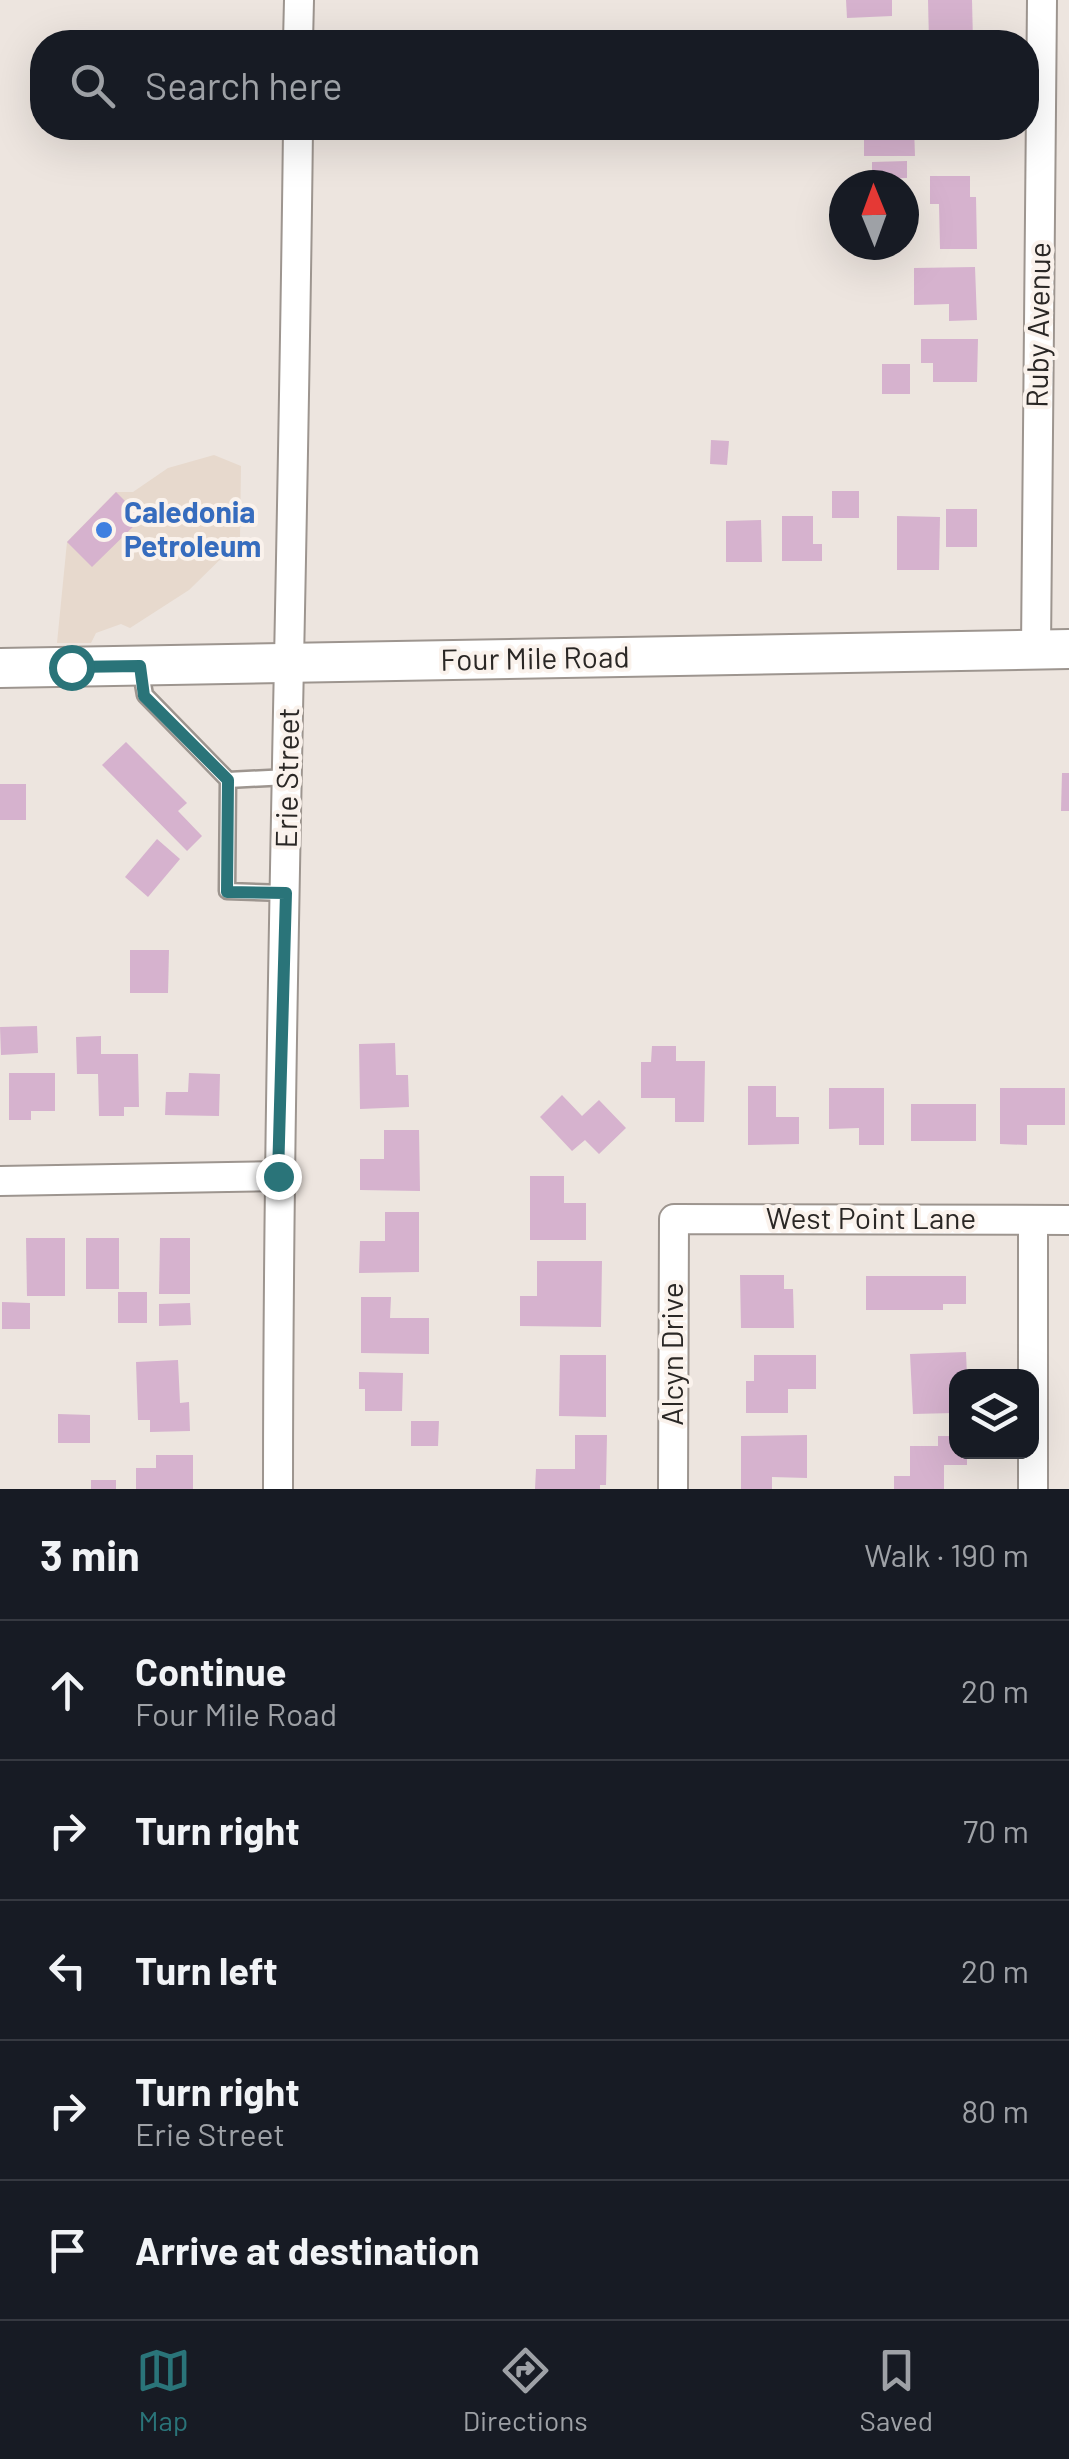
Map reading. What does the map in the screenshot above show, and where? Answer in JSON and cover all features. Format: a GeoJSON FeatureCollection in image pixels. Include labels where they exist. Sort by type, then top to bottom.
{"type":"FeatureCollection","features":[{"type":"Feature","properties":{"kind":"main road","name":"Four Mile Road"},"geometry":{"type":"LineString","coordinates":[[0,668],[1052,649]]}},
{"type":"Feature","properties":{"kind":"street"},"geometry":{"type":"LineString","coordinates":[[298,30],[299,0]]}},
{"type":"Feature","properties":{"kind":"street","name":"Ruby Avenue"},"geometry":{"type":"LineString","coordinates":[[1042,0],[1052,649]]}},
{"type":"Feature","properties":{"kind":"street","name":"Erie Street"},"geometry":{"type":"LineString","coordinates":[[278,1489],[278,1176],[291,664],[298,140]]}},
{"type":"Feature","properties":{"kind":"street"},"geometry":{"type":"LineString","coordinates":[[0,1181],[278,1176]]}},
{"type":"Feature","properties":{"kind":"street","name":"West Point Lane"},"geometry":{"type":"LineString","coordinates":[[674,1219],[1069,1220]]}},
{"type":"Feature","properties":{"kind":"street","name":"Alcyn Drive"},"geometry":{"type":"LineString","coordinates":[[673,1489],[674,1219]]}},
{"type":"Feature","properties":{"kind":"street"},"geometry":{"type":"LineString","coordinates":[[1033,1220],[1033,1489]]}},
{"type":"Feature","properties":{"kind":"lane"},"geometry":{"type":"LineString","coordinates":[[140,666],[144,696],[228,780],[227,892],[286,893]]}},
{"type":"Feature","properties":{"kind":"lane"},"geometry":{"type":"LineString","coordinates":[[228,780],[288,777]]}},
{"type":"Feature","properties":{"kind":"shaded area","name":"Caledonia Petroleum"},"geometry":{"type":"Polygon","coordinates":[[[214,455],[241,466],[240,540],[189,590],[130,628],[121,624],[96,633],[91,643],[57,643],[67,542],[116,492],[133,492],[168,468],[214,455]]]}},
{"type":"Feature","properties":{"kind":"building"},"geometry":{"type":"Polygon","coordinates":[[[846,0],[892,0],[892,16],[847,18],[846,0]]]}},
{"type":"Feature","properties":{"kind":"building"},"geometry":{"type":"Polygon","coordinates":[[[928,0],[972,0],[973,30],[929,30],[928,0]]]}},
{"type":"Feature","properties":{"kind":"building"},"geometry":{"type":"Polygon","coordinates":[[[864,140],[914,140],[915,156],[864,156],[864,140]]]}},
{"type":"Feature","properties":{"kind":"building"},"geometry":{"type":"Polygon","coordinates":[[[907,161],[907,170],[872,170],[872,162],[907,161]]]}},
{"type":"Feature","properties":{"kind":"building"},"geometry":{"type":"Polygon","coordinates":[[[930,176],[970,176],[970,197],[976,197],[977,249],[940,249],[939,204],[930,204],[930,176]]]}},
{"type":"Feature","properties":{"kind":"building"},"geometry":{"type":"Polygon","coordinates":[[[975,267],[977,320],[949,321],[949,304],[914,305],[914,268],[975,267]]]}},
{"type":"Feature","properties":{"kind":"building"},"geometry":{"type":"Polygon","coordinates":[[[921,339],[978,339],[977,382],[933,382],[933,363],[921,363],[921,339]]]}},
{"type":"Feature","properties":{"kind":"building"},"geometry":{"type":"Polygon","coordinates":[[[882,364],[910,364],[910,394],[882,394],[882,364]]]}},
{"type":"Feature","properties":{"kind":"building"},"geometry":{"type":"Polygon","coordinates":[[[711,440],[729,441],[727,465],[710,464],[711,440]]]}},
{"type":"Feature","properties":{"kind":"building"},"geometry":{"type":"Polygon","coordinates":[[[832,491],[859,491],[859,518],[832,518],[832,491]]]}},
{"type":"Feature","properties":{"kind":"building","name":"Caledonia Petroleum"},"geometry":{"type":"Polygon","coordinates":[[[116,492],[142,518],[92,567],[67,542],[116,492]]]}},
{"type":"Feature","properties":{"kind":"building"},"geometry":{"type":"Polygon","coordinates":[[[946,509],[977,509],[977,547],[946,547],[946,509]]]}},
{"type":"Feature","properties":{"kind":"building"},"geometry":{"type":"Polygon","coordinates":[[[782,516],[813,516],[813,544],[822,544],[822,561],[782,561],[782,516]]]}},
{"type":"Feature","properties":{"kind":"building"},"geometry":{"type":"Polygon","coordinates":[[[897,516],[940,517],[939,570],[897,570],[897,516]]]}},
{"type":"Feature","properties":{"kind":"building"},"geometry":{"type":"Polygon","coordinates":[[[761,520],[762,562],[726,562],[726,521],[761,520]]]}},
{"type":"Feature","properties":{"kind":"building"},"geometry":{"type":"Polygon","coordinates":[[[126,742],[187,803],[178,811],[202,836],[187,851],[102,765],[126,742]]]}},
{"type":"Feature","properties":{"kind":"building"},"geometry":{"type":"Polygon","coordinates":[[[1062,773],[1069,773],[1069,811],[1061,811],[1062,773]]]}},
{"type":"Feature","properties":{"kind":"building"},"geometry":{"type":"Polygon","coordinates":[[[0,784],[26,784],[26,820],[0,820],[0,784]]]}},
{"type":"Feature","properties":{"kind":"building"},"geometry":{"type":"Polygon","coordinates":[[[157,839],[180,859],[148,897],[125,877],[157,839]]]}},
{"type":"Feature","properties":{"kind":"building"},"geometry":{"type":"Polygon","coordinates":[[[130,950],[169,950],[168,993],[130,993],[130,950]]]}},
{"type":"Feature","properties":{"kind":"building"},"geometry":{"type":"Polygon","coordinates":[[[37,1026],[38,1053],[1,1055],[0,1027],[37,1026]]]}},
{"type":"Feature","properties":{"kind":"building"},"geometry":{"type":"Polygon","coordinates":[[[101,1036],[101,1054],[138,1054],[139,1107],[124,1107],[124,1116],[99,1116],[98,1074],[77,1074],[76,1037],[101,1036]]]}},
{"type":"Feature","properties":{"kind":"building"},"geometry":{"type":"Polygon","coordinates":[[[395,1043],[396,1075],[408,1075],[409,1107],[360,1109],[359,1044],[395,1043]]]}},
{"type":"Feature","properties":{"kind":"building"},"geometry":{"type":"Polygon","coordinates":[[[652,1046],[676,1046],[676,1061],[705,1061],[704,1122],[675,1122],[675,1098],[641,1098],[641,1062],[651,1062],[652,1046]]]}},
{"type":"Feature","properties":{"kind":"building"},"geometry":{"type":"Polygon","coordinates":[[[9,1073],[55,1073],[55,1111],[31,1111],[31,1120],[9,1120],[9,1073]]]}},
{"type":"Feature","properties":{"kind":"building"},"geometry":{"type":"Polygon","coordinates":[[[189,1073],[220,1074],[219,1116],[165,1115],[166,1092],[188,1092],[189,1073]]]}},
{"type":"Feature","properties":{"kind":"building"},"geometry":{"type":"Polygon","coordinates":[[[748,1086],[776,1086],[776,1117],[799,1117],[799,1144],[748,1145],[748,1086]]]}},
{"type":"Feature","properties":{"kind":"building"},"geometry":{"type":"Polygon","coordinates":[[[829,1088],[884,1088],[884,1145],[859,1145],[859,1128],[829,1129],[829,1088]]]}},
{"type":"Feature","properties":{"kind":"building"},"geometry":{"type":"Polygon","coordinates":[[[1000,1088],[1065,1088],[1065,1125],[1027,1125],[1027,1145],[1000,1144],[1000,1088]]]}},
{"type":"Feature","properties":{"kind":"building"},"geometry":{"type":"Polygon","coordinates":[[[562,1095],[582,1116],[599,1100],[626,1128],[599,1154],[585,1140],[572,1151],[540,1117],[562,1095]]]}},
{"type":"Feature","properties":{"kind":"building"},"geometry":{"type":"Polygon","coordinates":[[[911,1104],[976,1104],[976,1141],[911,1141],[911,1104]]]}},
{"type":"Feature","properties":{"kind":"building"},"geometry":{"type":"Polygon","coordinates":[[[384,1130],[419,1130],[420,1191],[360,1190],[360,1159],[384,1159],[384,1130]]]}},
{"type":"Feature","properties":{"kind":"building"},"geometry":{"type":"Polygon","coordinates":[[[530,1176],[564,1176],[564,1203],[586,1203],[586,1240],[530,1240],[530,1176]]]}},
{"type":"Feature","properties":{"kind":"building"},"geometry":{"type":"Polygon","coordinates":[[[385,1212],[419,1212],[419,1272],[359,1273],[360,1241],[385,1241],[385,1212]]]}},
{"type":"Feature","properties":{"kind":"building"},"geometry":{"type":"Polygon","coordinates":[[[26,1238],[65,1238],[65,1296],[27,1296],[26,1238]]]}},
{"type":"Feature","properties":{"kind":"building"},"geometry":{"type":"Polygon","coordinates":[[[86,1238],[119,1238],[119,1289],[86,1289],[86,1238]]]}},
{"type":"Feature","properties":{"kind":"building"},"geometry":{"type":"Polygon","coordinates":[[[160,1238],[190,1238],[190,1294],[159,1294],[160,1238]]]}},
{"type":"Feature","properties":{"kind":"building"},"geometry":{"type":"Polygon","coordinates":[[[537,1261],[602,1261],[601,1327],[520,1326],[520,1296],[537,1296],[537,1261]]]}},
{"type":"Feature","properties":{"kind":"building"},"geometry":{"type":"Polygon","coordinates":[[[740,1275],[784,1275],[784,1289],[793,1289],[794,1328],[741,1328],[740,1275]]]}},
{"type":"Feature","properties":{"kind":"building"},"geometry":{"type":"Polygon","coordinates":[[[866,1276],[966,1276],[966,1304],[943,1304],[943,1310],[866,1310],[866,1276]]]}},
{"type":"Feature","properties":{"kind":"building"},"geometry":{"type":"Polygon","coordinates":[[[118,1292],[147,1292],[147,1323],[118,1323],[118,1292]]]}},
{"type":"Feature","properties":{"kind":"building"},"geometry":{"type":"Polygon","coordinates":[[[361,1297],[391,1297],[390,1318],[429,1318],[429,1354],[361,1353],[361,1297]]]}},
{"type":"Feature","properties":{"kind":"building"},"geometry":{"type":"Polygon","coordinates":[[[2,1302],[30,1303],[30,1329],[2,1329],[2,1302]]]}},
{"type":"Feature","properties":{"kind":"building"},"geometry":{"type":"Polygon","coordinates":[[[190,1303],[191,1325],[159,1326],[159,1304],[190,1303]]]}},
{"type":"Feature","properties":{"kind":"building"},"geometry":{"type":"Polygon","coordinates":[[[966,1352],[967,1369],[949,1369],[949,1413],[913,1414],[910,1354],[966,1352]]]}},
{"type":"Feature","properties":{"kind":"building"},"geometry":{"type":"Polygon","coordinates":[[[560,1355],[606,1355],[606,1417],[559,1416],[560,1355]]]}},
{"type":"Feature","properties":{"kind":"building"},"geometry":{"type":"Polygon","coordinates":[[[754,1355],[816,1355],[816,1389],[788,1389],[788,1413],[746,1413],[746,1381],[754,1381],[754,1355]]]}},
{"type":"Feature","properties":{"kind":"building"},"geometry":{"type":"Polygon","coordinates":[[[178,1360],[180,1403],[189,1402],[190,1431],[150,1432],[150,1420],[138,1420],[136,1362],[178,1360]]]}},
{"type":"Feature","properties":{"kind":"building"},"geometry":{"type":"Polygon","coordinates":[[[359,1372],[403,1373],[402,1411],[365,1411],[365,1389],[359,1389],[359,1372]]]}},
{"type":"Feature","properties":{"kind":"building"},"geometry":{"type":"Polygon","coordinates":[[[58,1414],[90,1415],[90,1443],[58,1443],[58,1414]]]}},
{"type":"Feature","properties":{"kind":"building"},"geometry":{"type":"Polygon","coordinates":[[[411,1421],[439,1421],[438,1446],[411,1446],[411,1421]]]}},
{"type":"Feature","properties":{"kind":"building"},"geometry":{"type":"Polygon","coordinates":[[[575,1435],[607,1435],[606,1485],[600,1485],[600,1489],[535,1489],[536,1469],[575,1469],[575,1435]]]}},
{"type":"Feature","properties":{"kind":"building"},"geometry":{"type":"Polygon","coordinates":[[[807,1435],[807,1478],[772,1477],[772,1489],[741,1489],[741,1436],[807,1435]]]}},
{"type":"Feature","properties":{"kind":"building"},"geometry":{"type":"Polygon","coordinates":[[[938,1436],[949,1436],[949,1459],[967,1459],[967,1465],[944,1465],[944,1489],[894,1489],[894,1476],[910,1476],[910,1446],[938,1446],[938,1436]]]}},
{"type":"Feature","properties":{"kind":"building"},"geometry":{"type":"Polygon","coordinates":[[[156,1455],[193,1455],[193,1489],[136,1489],[136,1468],[156,1468],[156,1455]]]}},
{"type":"Feature","properties":{"kind":"building"},"geometry":{"type":"Polygon","coordinates":[[[91,1480],[116,1480],[116,1489],[91,1489],[91,1480]]]}},
{"type":"Feature","properties":{"kind":"place","name":"Caledonia Petroleum"},"geometry":{"type":"Point","coordinates":[104,530]}},
{"type":"Feature","properties":{"kind":"route"},"geometry":{"type":"LineString","coordinates":[[71,667],[140,666],[144,696],[228,780],[227,892],[286,893],[278,1176]]}}]}
